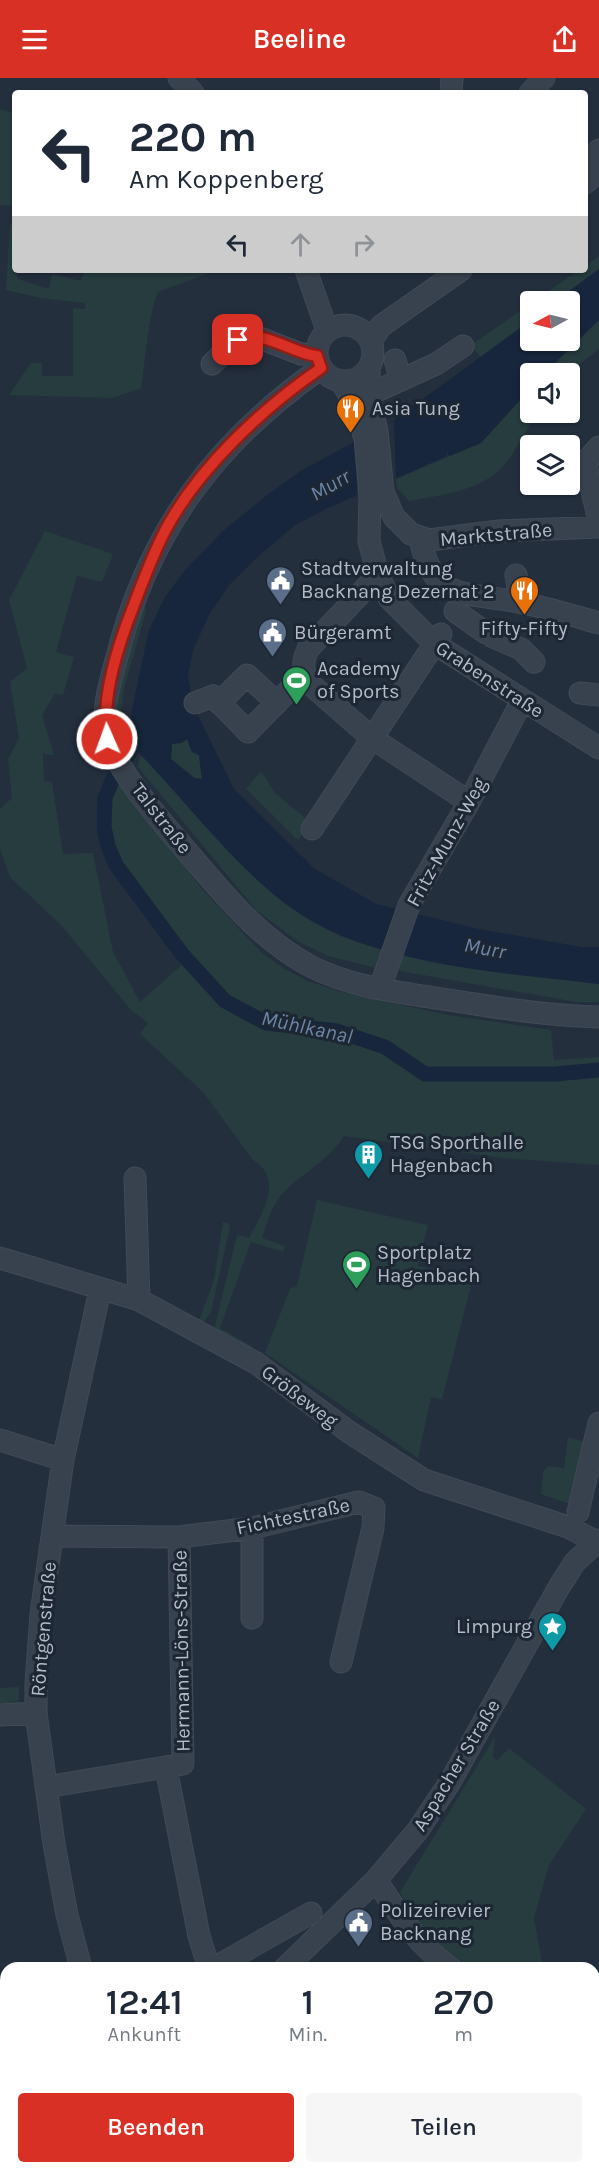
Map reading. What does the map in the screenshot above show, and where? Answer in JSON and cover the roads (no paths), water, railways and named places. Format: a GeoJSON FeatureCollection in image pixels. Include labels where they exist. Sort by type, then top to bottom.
{"type":"FeatureCollection","features":[{"type":"Feature","properties":{"kind":"street"},"geometry":{"type":"LineString","coordinates":[[179,78],[189,90]]}},
{"type":"Feature","properties":{"kind":"street"},"geometry":{"type":"LineString","coordinates":[[533,90],[544,78]]}},
{"type":"Feature","properties":{"kind":"street"},"geometry":{"type":"LineString","coordinates":[[588,160],[599,150]]}},
{"type":"Feature","properties":{"kind":"street"},"geometry":{"type":"LineString","coordinates":[[307,273],[327,330]]}},
{"type":"Feature","properties":{"kind":"street"},"geometry":{"type":"LineString","coordinates":[[319,362],[320,339],[327,330],[364,321],[435,273]]}},
{"type":"Feature","properties":{"kind":"street"},"geometry":{"type":"LineString","coordinates":[[371,341],[381,326],[457,273]]}},
{"type":"Feature","properties":{"kind":"street"},"geometry":{"type":"LineString","coordinates":[[352,325],[365,332],[371,341],[373,350],[369,369],[355,401]]}},
{"type":"Feature","properties":{"kind":"street"},"geometry":{"type":"LineString","coordinates":[[212,364],[233,343],[248,336],[256,336],[319,362],[332,378],[341,381],[357,379],[369,369]]}},
{"type":"Feature","properties":{"kind":"street"},"geometry":{"type":"LineString","coordinates":[[355,401],[398,370],[436,364],[463,346]]}},
{"type":"Feature","properties":{"kind":"street","name":"Talstraße"},"geometry":{"type":"LineString","coordinates":[[319,362],[213,464],[195,485],[165,531],[142,582],[122,639],[110,684],[105,725],[107,739],[130,778],[238,912],[273,944],[312,967],[380,988],[542,1013],[599,1017]]}},
{"type":"Feature","properties":{"kind":"street"},"geometry":{"type":"LineString","coordinates":[[341,381],[355,401],[371,434],[376,494]]}},
{"type":"Feature","properties":{"kind":"street"},"geometry":{"type":"LineString","coordinates":[[580,472],[599,447]]}},
{"type":"Feature","properties":{"kind":"street"},"geometry":{"type":"LineString","coordinates":[[580,476],[599,520]]}},
{"type":"Feature","properties":{"kind":"street","name":"Marktstraße"},"geometry":{"type":"LineString","coordinates":[[376,494],[394,517],[420,539],[499,531],[599,527]]}},
{"type":"Feature","properties":{"kind":"street","name":"Grabenstraße"},"geometry":{"type":"LineString","coordinates":[[376,494],[369,541],[378,575],[389,598],[438,639],[522,701],[599,748]]}},
{"type":"Feature","properties":{"kind":"street"},"geometry":{"type":"LineString","coordinates":[[420,539],[425,561],[456,606],[486,633],[521,649],[534,662]]}},
{"type":"Feature","properties":{"kind":"street"},"geometry":{"type":"LineString","coordinates":[[378,575],[325,617],[304,658],[304,675],[310,684],[372,738],[469,802]]}},
{"type":"Feature","properties":{"kind":"street"},"geometry":{"type":"LineString","coordinates":[[516,575],[521,603]]}},
{"type":"Feature","properties":{"kind":"street"},"geometry":{"type":"LineString","coordinates":[[456,606],[521,603],[599,623]]}},
{"type":"Feature","properties":{"kind":"street"},"geometry":{"type":"LineString","coordinates":[[312,829],[438,639]]}},
{"type":"Feature","properties":{"kind":"street"},"geometry":{"type":"LineString","coordinates":[[219,703],[247,675],[277,703]]}},
{"type":"Feature","properties":{"kind":"street"},"geometry":{"type":"LineString","coordinates":[[195,703],[213,696],[248,732],[304,675]]}},
{"type":"Feature","properties":{"kind":"street","name":"Fritz-Munz-Weg"},"geometry":{"type":"LineString","coordinates":[[380,988],[408,908],[469,802],[522,701]]}},
{"type":"Feature","properties":{"kind":"street"},"geometry":{"type":"LineString","coordinates":[[135,1178],[139,1300]]}},
{"type":"Feature","properties":{"kind":"street","name":"Größeweg"},"geometry":{"type":"LineString","coordinates":[[0,1258],[139,1300],[256,1363],[348,1432],[424,1480],[568,1527],[598,1541]]}},
{"type":"Feature","properties":{"kind":"street","name":"Röntgenstraße"},"geometry":{"type":"LineString","coordinates":[[79,1962],[67,1915],[36,1713],[41,1614],[63,1461],[100,1290]]}},
{"type":"Feature","properties":{"kind":"street"},"geometry":{"type":"LineString","coordinates":[[578,1512],[599,1423]]}},
{"type":"Feature","properties":{"kind":"street"},"geometry":{"type":"LineString","coordinates":[[0,1440],[63,1461]]}},
{"type":"Feature","properties":{"kind":"street","name":"Fichtestraße"},"geometry":{"type":"LineString","coordinates":[[53,1536],[179,1537],[252,1528],[359,1502],[374,1508],[373,1528],[341,1662]]}},
{"type":"Feature","properties":{"kind":"street"},"geometry":{"type":"LineString","coordinates":[[252,1528],[252,1618]]}},
{"type":"Feature","properties":{"kind":"street","name":"Hermann-Löns-Straße"},"geometry":{"type":"LineString","coordinates":[[179,1537],[175,1766],[199,1936],[210,1962]]}},
{"type":"Feature","properties":{"kind":"street","name":"Aspacher Straße"},"geometry":{"type":"LineString","coordinates":[[291,1962],[398,1857],[444,1791],[559,1587],[575,1562],[598,1541]]}},
{"type":"Feature","properties":{"kind":"street"},"geometry":{"type":"LineString","coordinates":[[0,1715],[36,1713]]}},
{"type":"Feature","properties":{"kind":"street"},"geometry":{"type":"LineString","coordinates":[[46,1787],[175,1766]]}},
{"type":"Feature","properties":{"kind":"street"},"geometry":{"type":"LineString","coordinates":[[376,1880],[406,1928],[424,1948],[442,1962]]}},
{"type":"Feature","properties":{"kind":"street"},"geometry":{"type":"LineString","coordinates":[[223,1962],[311,1913]]}},
{"type":"Feature","properties":{"kind":"water"},"geometry":{"type":"Polygon","coordinates":[[[599,269],[599,320],[580,338],[580,291],[569,291],[599,269]]]}},
{"type":"Feature","properties":{"kind":"water","name":"Murr"},"geometry":{"type":"Polygon","coordinates":[[[520,328],[520,351],[567,351],[554,363],[520,363],[520,400],[481,443],[449,456],[447,450],[447,456],[328,508],[295,525],[261,554],[230,584],[209,615],[193,650],[188,676],[193,705],[234,789],[315,869],[376,904],[479,929],[581,947],[599,947],[599,984],[431,962],[348,938],[311,920],[278,898],[222,845],[136,750],[131,737],[132,709],[149,630],[165,597],[185,570],[223,531],[299,472],[394,420],[520,328]],[[187,739],[182,743],[172,744],[171,759],[194,778],[202,779],[199,755],[192,752],[187,739]]]}},
{"type":"Feature","properties":{"kind":"waterway","name":"Mühlkanal"},"geometry":{"type":"LineString","coordinates":[[144,729],[112,781],[105,798],[104,827],[108,846],[116,865],[182,954],[225,1001],[266,1023],[337,1031],[385,1047],[425,1074],[555,1074],[599,1070]]}},
{"type":"Feature","properties":{"kind":"place","name":"Asia Tung"},"geometry":{"type":"Point","coordinates":[351,434]}},
{"type":"Feature","properties":{"kind":"place","name":"Stadtverwaltung Backnang Dezernat 2"},"geometry":{"type":"Point","coordinates":[280,606]}},
{"type":"Feature","properties":{"kind":"place","name":"Fifty-Fifty"},"geometry":{"type":"Point","coordinates":[524,616]}},
{"type":"Feature","properties":{"kind":"place","name":"Bürgeramt"},"geometry":{"type":"Point","coordinates":[273,658]}},
{"type":"Feature","properties":{"kind":"place","name":"Academy of Sports"},"geometry":{"type":"Point","coordinates":[296,706]}},
{"type":"Feature","properties":{"kind":"place","name":"TSG Sporthalle Hagenbach"},"geometry":{"type":"Point","coordinates":[369,1180]}},
{"type":"Feature","properties":{"kind":"place","name":"Sportplatz Hagenbach"},"geometry":{"type":"Point","coordinates":[356,1290]}},
{"type":"Feature","properties":{"kind":"place","name":"Limpurg"},"geometry":{"type":"Point","coordinates":[553,1652]}},
{"type":"Feature","properties":{"kind":"place","name":"Polizeirevier Backnang"},"geometry":{"type":"Point","coordinates":[359,1948]}}]}
